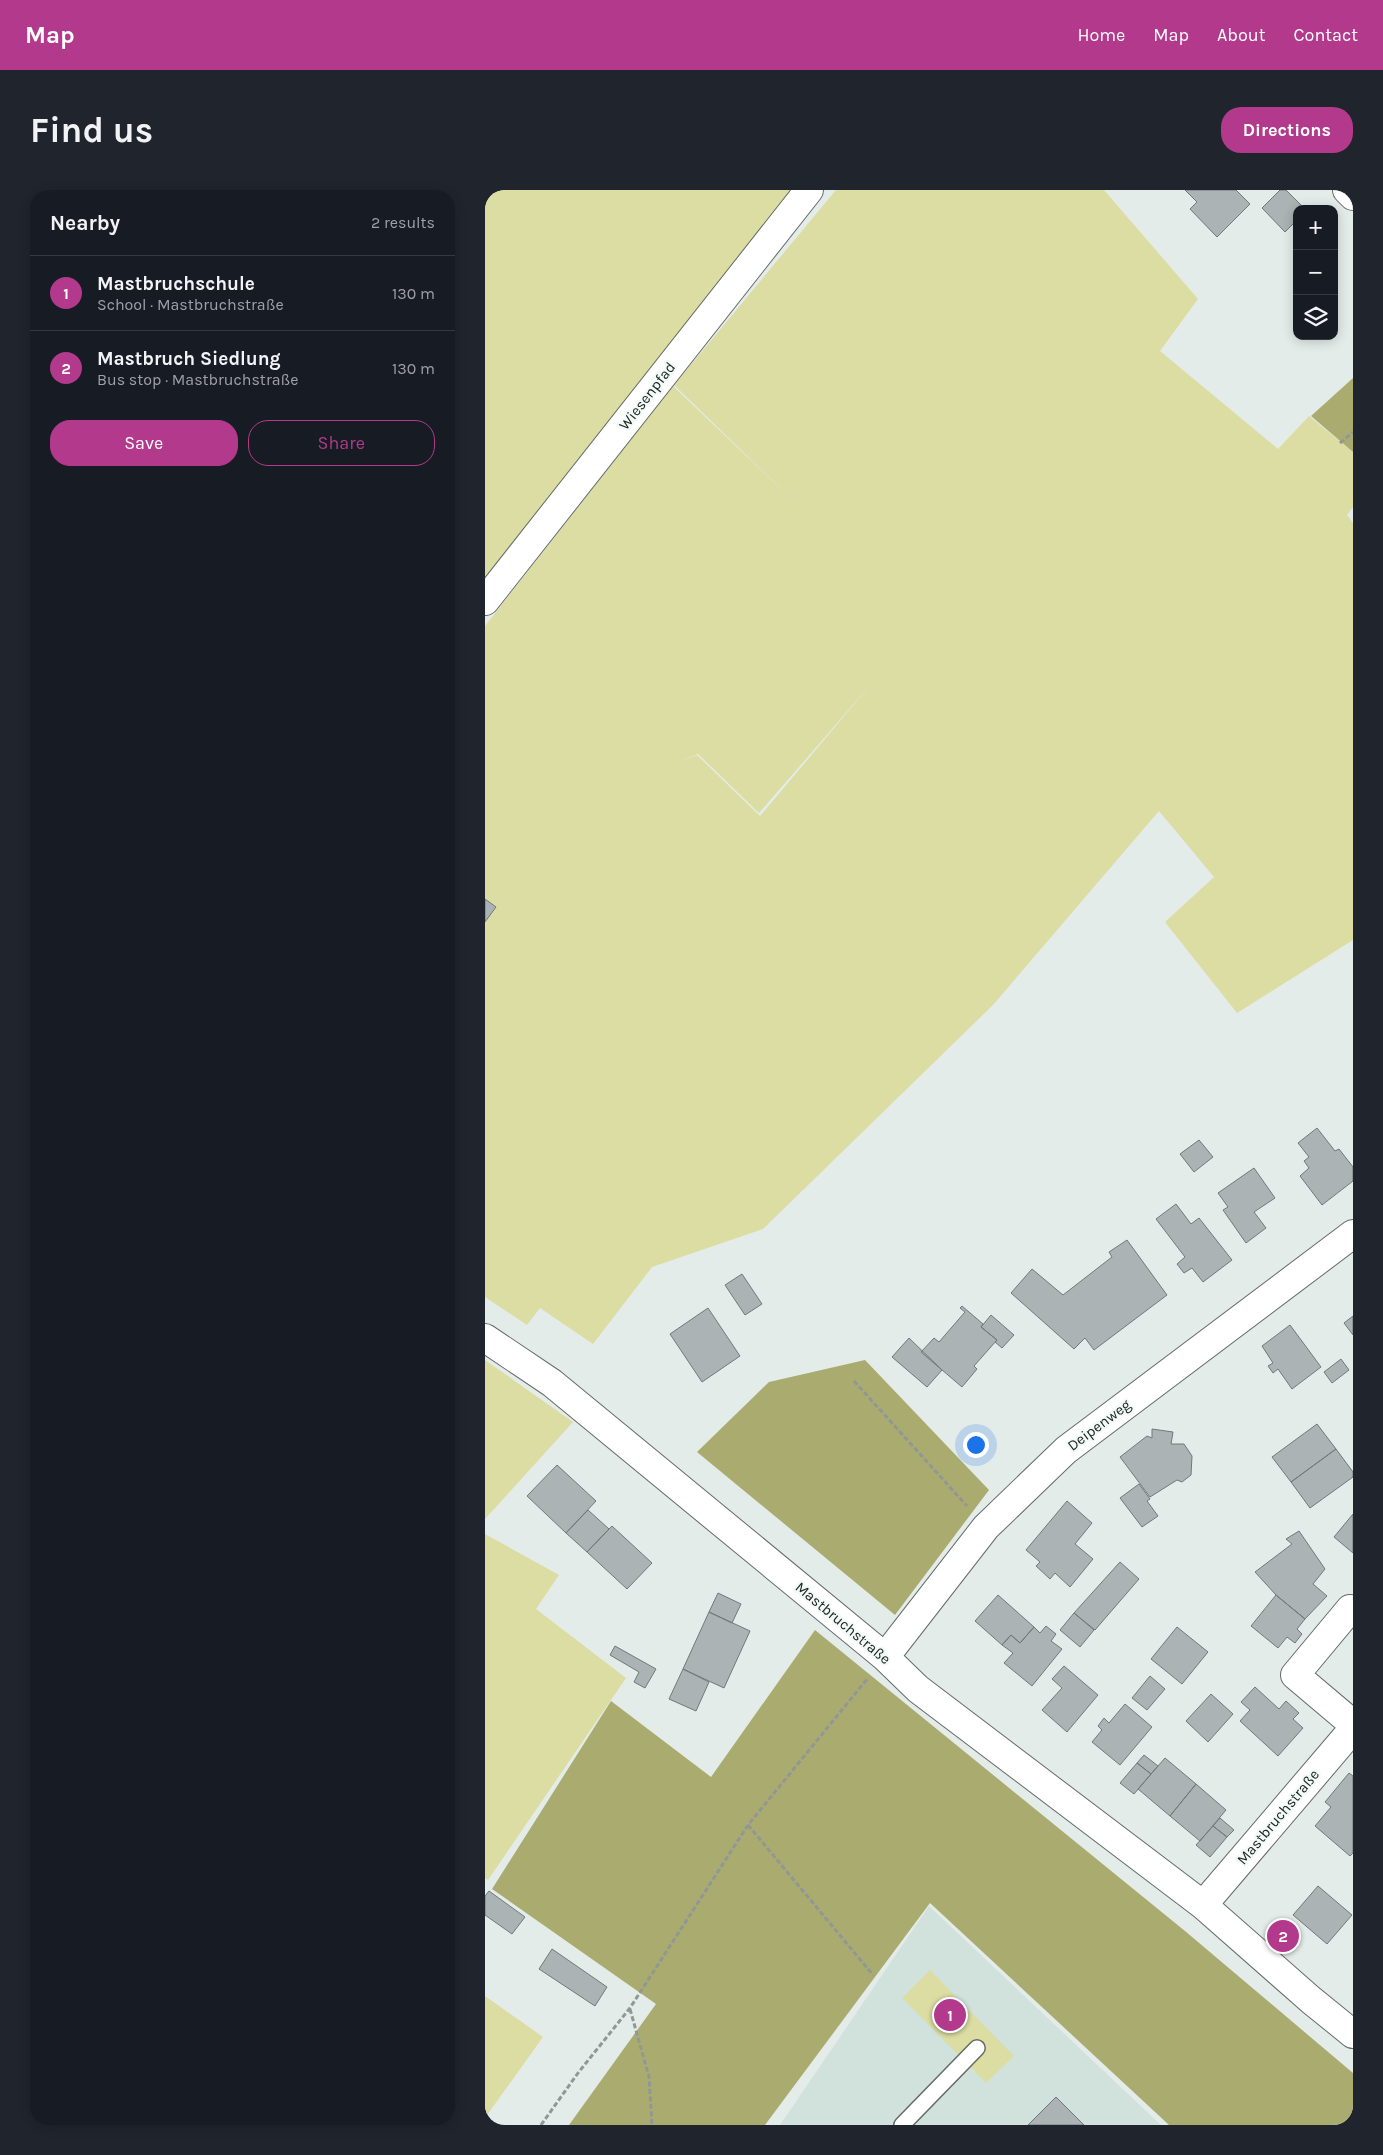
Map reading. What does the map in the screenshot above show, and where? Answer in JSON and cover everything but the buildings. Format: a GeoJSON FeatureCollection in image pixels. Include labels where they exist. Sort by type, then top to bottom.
{"type":"FeatureCollection","features":[{"type":"Feature","properties":{"kind":"street","name":"Wiesenpfad"},"geometry":{"type":"LineString","coordinates":[[485,601],[809,190]]}},
{"type":"Feature","properties":{"kind":"street"},"geometry":{"type":"LineString","coordinates":[[1347,190],[1353,196]]}},
{"type":"Feature","properties":{"kind":"street","name":"Deipenweg"},"geometry":{"type":"LineString","coordinates":[[885,1657],[899,1636],[986,1527],[1066,1450],[1353,1234]]}},
{"type":"Feature","properties":{"kind":"street","name":"Mastbruchstraße"},"geometry":{"type":"LineString","coordinates":[[485,1338],[553,1383],[885,1657],[919,1689],[1203,1904],[1311,2000],[1353,2034]]}},
{"type":"Feature","properties":{"kind":"street"},"geometry":{"type":"LineString","coordinates":[[1353,1612],[1350,1609],[1295,1675],[1353,1724]]}},
{"type":"Feature","properties":{"kind":"street","name":"Mastbruchstraße"},"geometry":{"type":"LineString","coordinates":[[1203,1904],[1353,1728]]}},
{"type":"Feature","properties":{"kind":"lane"},"geometry":{"type":"LineString","coordinates":[[902,2125],[977,2048]]}},
{"type":"Feature","properties":{"kind":"path"},"geometry":{"type":"LineString","coordinates":[[1340,443],[1353,432]]}},
{"type":"Feature","properties":{"kind":"path"},"geometry":{"type":"LineString","coordinates":[[854,1381],[986,1527]]}},
{"type":"Feature","properties":{"kind":"path"},"geometry":{"type":"LineString","coordinates":[[541,2125],[630,2008],[748,1825],[885,1657]]}},
{"type":"Feature","properties":{"kind":"path"},"geometry":{"type":"LineString","coordinates":[[748,1825],[873,1975]]}},
{"type":"Feature","properties":{"kind":"path"},"geometry":{"type":"LineString","coordinates":[[630,2008],[649,2077],[652,2125]]}},
{"type":"Feature","properties":{"kind":"shaded area"},"geometry":{"type":"Polygon","coordinates":[[[929,1906],[1161,2125],[780,2125],[929,1906]]]}},
{"type":"Feature","properties":{"kind":"green space"},"geometry":{"type":"Polygon","coordinates":[[[485,190],[792,190],[485,579],[485,190]]]}},
{"type":"Feature","properties":{"kind":"green space"},"geometry":{"type":"Polygon","coordinates":[[[836,190],[1104,190],[1198,299],[1160,351],[1278,449],[1309,416],[1353,452],[1353,507],[1347,515],[1353,523],[1353,940],[1237,1013],[1165,922],[1214,877],[1159,811],[993,1005],[763,1229],[652,1267],[593,1344],[540,1308],[527,1325],[485,1297],[485,626],[673,386],[801,508],[674,385],[836,190]],[[872,683],[759,813],[698,754],[673,763],[697,755],[760,816],[872,683]]]}},
{"type":"Feature","properties":{"kind":"green space"},"geometry":{"type":"Polygon","coordinates":[[[1353,378],[1353,452],[1311,416],[1353,378]]]}},
{"type":"Feature","properties":{"kind":"green space"},"geometry":{"type":"Polygon","coordinates":[[[485,1360],[573,1422],[485,1519],[485,1360]]]}},
{"type":"Feature","properties":{"kind":"green space"},"geometry":{"type":"Polygon","coordinates":[[[865,1360],[989,1490],[895,1615],[697,1452],[769,1382],[865,1360]]]}},
{"type":"Feature","properties":{"kind":"green space"},"geometry":{"type":"Polygon","coordinates":[[[485,1534],[559,1575],[536,1609],[626,1678],[488,1880],[485,1878],[485,1534]]]}},
{"type":"Feature","properties":{"kind":"green space"},"geometry":{"type":"Polygon","coordinates":[[[815,1630],[1185,1931],[1353,2073],[1353,2125],[1169,2125],[930,1903],[765,2125],[569,2125],[656,2004],[492,1889],[611,1701],[711,1777],[815,1630]]]}},
{"type":"Feature","properties":{"kind":"green space"},"geometry":{"type":"Polygon","coordinates":[[[930,1970],[1014,2056],[986,2083],[902,1998],[930,1970]]]}},
{"type":"Feature","properties":{"kind":"green space"},"geometry":{"type":"Polygon","coordinates":[[[485,1996],[543,2037],[485,2118],[485,1996]]]}},
{"type":"Feature","properties":{"kind":"place","name":"Mastbruch Siedlung"},"geometry":{"type":"Point","coordinates":[1283,1936]}},
{"type":"Feature","properties":{"kind":"place","name":"Mastbruchschule"},"geometry":{"type":"Point","coordinates":[950,2015]}}]}
